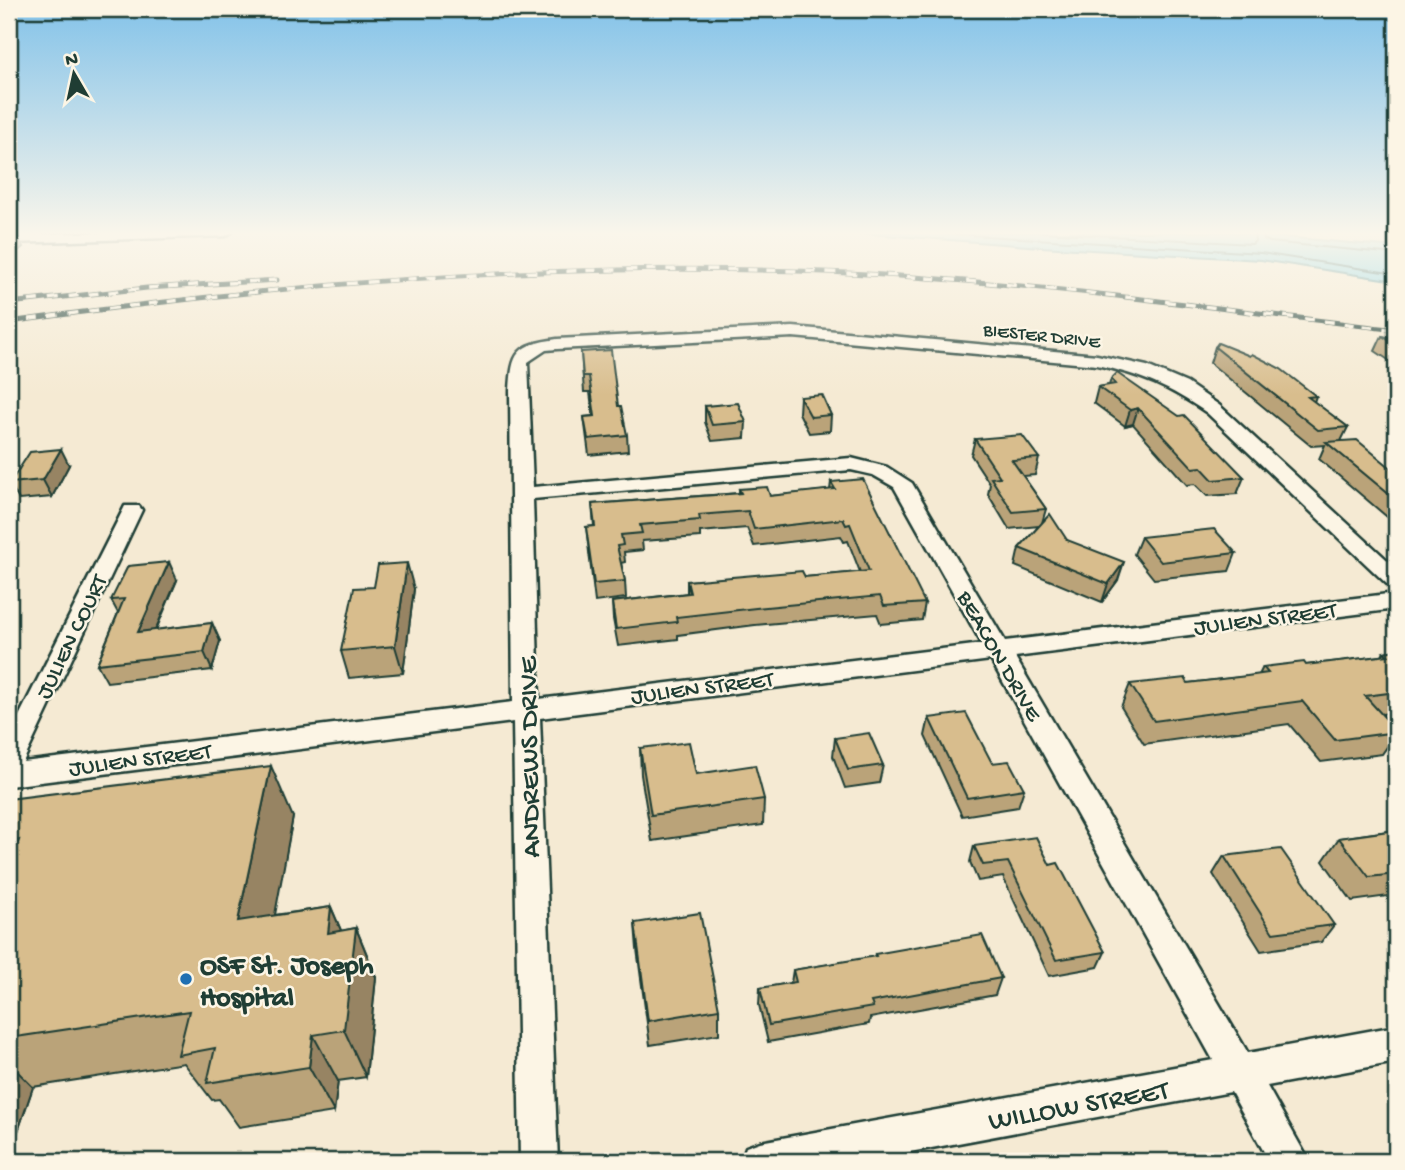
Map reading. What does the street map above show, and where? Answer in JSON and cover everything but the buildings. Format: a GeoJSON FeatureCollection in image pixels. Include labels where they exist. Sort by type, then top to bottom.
{"type":"FeatureCollection","features":[{"type":"Feature","properties":{"kind":"street","name":"BIESTER DRIVE"},"geometry":{"type":"LineString","coordinates":[[525,355],[542,346],[557,344],[793,331],[1119,364],[1155,375],[1181,387],[1213,409],[1396,580]]}},
{"type":"Feature","properties":{"kind":"street","name":"ANDREWS DRIVE"},"geometry":{"type":"LineString","coordinates":[[525,355],[520,362],[519,391],[527,708],[528,884],[539,1161]]}},
{"type":"Feature","properties":{"kind":"street","name":"BEACON DRIVE"},"geometry":{"type":"LineString","coordinates":[[523,494],[851,464],[880,471],[902,483],[1290,1161]]}},
{"type":"Feature","properties":{"kind":"street","name":"JULIEN COURT"},"geometry":{"type":"LineString","coordinates":[[9,763],[132,510]]}},
{"type":"Feature","properties":{"kind":"street","name":"JULIEN STREET"},"geometry":{"type":"LineString","coordinates":[[9,775],[1396,601]]}},
{"type":"Feature","properties":{"kind":"street","name":"WILLOW STREET"},"geometry":{"type":"LineString","coordinates":[[760,1161],[1396,1044]]}},
{"type":"Feature","properties":{"kind":"railway"},"geometry":{"type":"LineString","coordinates":[[9,303],[170,287]]}},
{"type":"Feature","properties":{"kind":"railway"},"geometry":{"type":"LineString","coordinates":[[9,322],[111,308],[319,287]]}},
{"type":"Feature","properties":{"kind":"railway"},"geometry":{"type":"LineString","coordinates":[[1025,287],[1396,330]]}},
{"type":"Feature","properties":{"kind":"place","name":"OSF St. Joseph Hospital"},"geometry":{"type":"Point","coordinates":[186,979]}}]}
